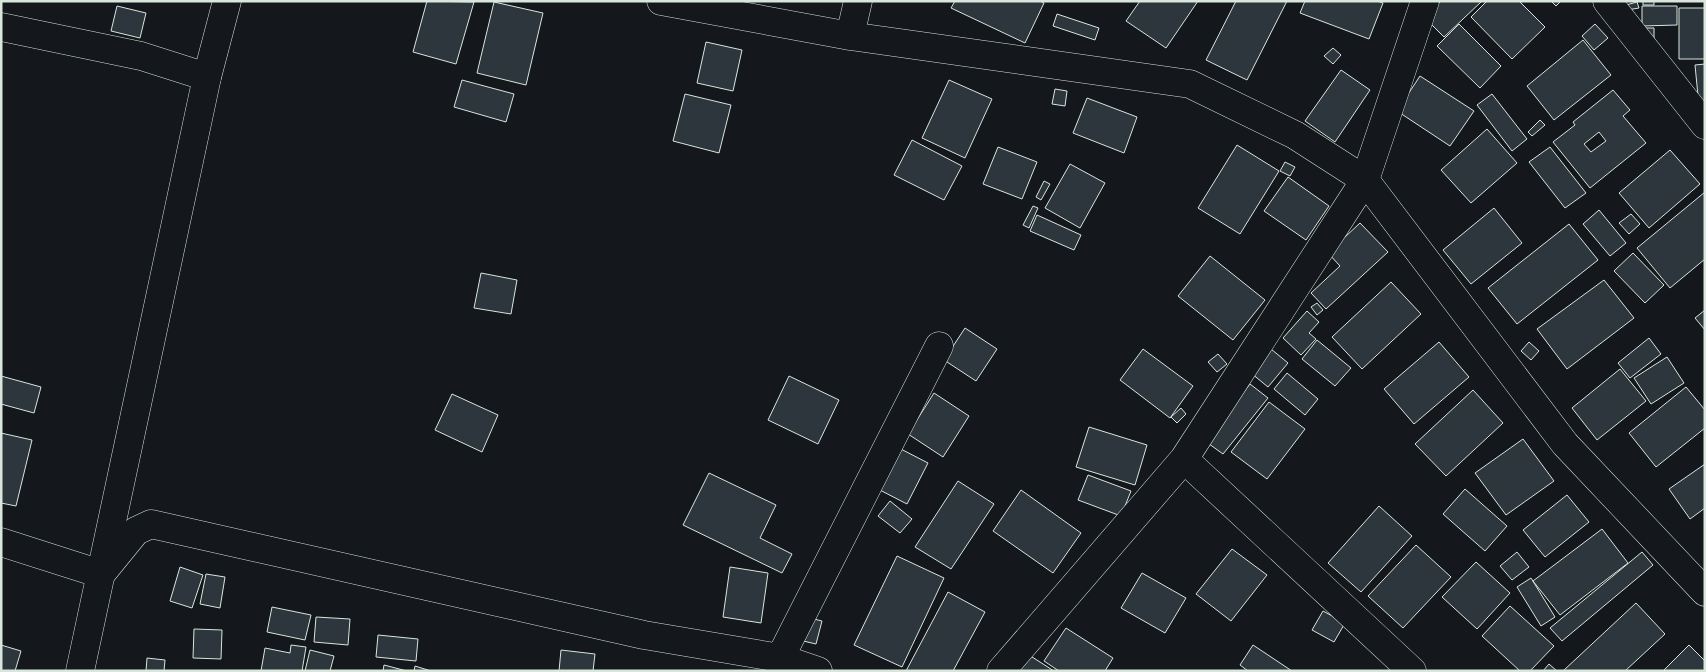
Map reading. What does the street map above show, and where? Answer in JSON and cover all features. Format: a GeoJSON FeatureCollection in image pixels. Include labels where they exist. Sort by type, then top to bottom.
{"type":"FeatureCollection","features":[{"type":"Feature","properties":{"kind":"street"},"geometry":{"type":"LineString","coordinates":[[80,671],[208,77],[227,1]]}},
{"type":"Feature","properties":{"kind":"street"},"geometry":{"type":"LineString","coordinates":[[661,1],[850,36],[1190,84],[1295,135],[1365,180],[1565,444],[1705,592]]}},
{"type":"Feature","properties":{"kind":"street"},"geometry":{"type":"LineString","coordinates":[[850,36],[858,1]]}},
{"type":"Feature","properties":{"kind":"street"},"geometry":{"type":"LineString","coordinates":[[1001,671],[1184,460],[1365,180],[1425,1]]}},
{"type":"Feature","properties":{"kind":"street"},"geometry":{"type":"LineString","coordinates":[[1608,1],[1705,126]]}},
{"type":"Feature","properties":{"kind":"street"},"geometry":{"type":"LineString","coordinates":[[1,27],[141,56],[208,77]]}},
{"type":"Feature","properties":{"kind":"street"},"geometry":{"type":"LineString","coordinates":[[780,658],[939,346]]}},
{"type":"Feature","properties":{"kind":"street"},"geometry":{"type":"LineString","coordinates":[[1184,460],[1412,671]]}},
{"type":"Feature","properties":{"kind":"street"},"geometry":{"type":"LineString","coordinates":[[101,574],[136,531],[151,524],[644,635],[780,658],[818,671]]}},
{"type":"Feature","properties":{"kind":"street"},"geometry":{"type":"LineString","coordinates":[[1,542],[101,574]]}},
{"type":"Feature","properties":{"kind":"building"},"geometry":{"type":"Polygon","coordinates":[[[427,1],[474,2],[456,64],[413,52],[427,1]]]}},
{"type":"Feature","properties":{"kind":"building"},"geometry":{"type":"Polygon","coordinates":[[[955,1],[1040,1],[1044,3],[1025,43],[951,8],[955,1]]]}},
{"type":"Feature","properties":{"kind":"building"},"geometry":{"type":"Polygon","coordinates":[[[1140,1],[1198,1],[1166,48],[1126,21],[1140,1]]]}},
{"type":"Feature","properties":{"kind":"building"},"geometry":{"type":"Polygon","coordinates":[[[1236,1],[1287,1],[1247,80],[1206,60],[1236,1]]]}},
{"type":"Feature","properties":{"kind":"building"},"geometry":{"type":"Polygon","coordinates":[[[1305,1],[1377,1],[1383,3],[1369,39],[1300,13],[1305,1]]]}},
{"type":"Feature","properties":{"kind":"building"},"geometry":{"type":"Polygon","coordinates":[[[1441,1],[1482,1],[1444,37],[1424,17],[1441,1]]]}},
{"type":"Feature","properties":{"kind":"building"},"geometry":{"type":"Polygon","coordinates":[[[1487,1],[1519,1],[1545,27],[1512,59],[1471,17],[1487,1]]]}},
{"type":"Feature","properties":{"kind":"building"},"geometry":{"type":"Polygon","coordinates":[[[1551,1],[1561,1],[1556,6],[1551,1]]]}},
{"type":"Feature","properties":{"kind":"building"},"geometry":{"type":"Polygon","coordinates":[[[1643,1],[1654,1],[1654,5],[1643,5],[1643,1]]]}},
{"type":"Feature","properties":{"kind":"building"},"geometry":{"type":"Polygon","coordinates":[[[494,2],[543,13],[526,85],[477,73],[494,2]]]}},
{"type":"Feature","properties":{"kind":"building"},"geometry":{"type":"Polygon","coordinates":[[[1637,2],[1639,8],[1627,10],[1626,5],[1637,2]]]}},
{"type":"Feature","properties":{"kind":"building"},"geometry":{"type":"Polygon","coordinates":[[[117,6],[146,13],[140,38],[111,31],[117,6]]]}},
{"type":"Feature","properties":{"kind":"building"},"geometry":{"type":"Polygon","coordinates":[[[1642,6],[1677,6],[1677,25],[1642,26],[1642,6]]]}},
{"type":"Feature","properties":{"kind":"building"},"geometry":{"type":"Polygon","coordinates":[[[1679,8],[1705,8],[1705,59],[1679,59],[1679,8]]]}},
{"type":"Feature","properties":{"kind":"building"},"geometry":{"type":"Polygon","coordinates":[[[1057,14],[1099,28],[1095,40],[1053,26],[1057,14]]]}},
{"type":"Feature","properties":{"kind":"building"},"geometry":{"type":"Polygon","coordinates":[[[1459,24],[1501,66],[1480,88],[1437,46],[1459,24]]]}},
{"type":"Feature","properties":{"kind":"building"},"geometry":{"type":"Polygon","coordinates":[[[1595,24],[1608,38],[1594,50],[1582,36],[1595,24]]]}},
{"type":"Feature","properties":{"kind":"building"},"geometry":{"type":"Polygon","coordinates":[[[1644,28],[1654,28],[1654,39],[1644,28]]]}},
{"type":"Feature","properties":{"kind":"building"},"geometry":{"type":"Polygon","coordinates":[[[1583,40],[1611,75],[1554,120],[1527,86],[1583,40]]]}},
{"type":"Feature","properties":{"kind":"building"},"geometry":{"type":"Polygon","coordinates":[[[706,42],[742,50],[733,91],[697,83],[706,42]]]}},
{"type":"Feature","properties":{"kind":"building"},"geometry":{"type":"Polygon","coordinates":[[[1333,48],[1341,55],[1333,64],[1324,56],[1333,48]]]}},
{"type":"Feature","properties":{"kind":"building"},"geometry":{"type":"Polygon","coordinates":[[[1705,64],[1705,106],[1699,106],[1695,65],[1705,64]]]}},
{"type":"Feature","properties":{"kind":"building"},"geometry":{"type":"Polygon","coordinates":[[[1341,70],[1370,90],[1335,142],[1305,121],[1341,70]]]}},
{"type":"Feature","properties":{"kind":"building"},"geometry":{"type":"Polygon","coordinates":[[[1420,76],[1474,111],[1450,146],[1397,111],[1420,76]]]}},
{"type":"Feature","properties":{"kind":"building"},"geometry":{"type":"Polygon","coordinates":[[[462,80],[514,94],[506,122],[454,107],[462,80]]]}},
{"type":"Feature","properties":{"kind":"building"},"geometry":{"type":"Polygon","coordinates":[[[949,80],[992,99],[965,158],[922,138],[949,80]]]}},
{"type":"Feature","properties":{"kind":"building"},"geometry":{"type":"Polygon","coordinates":[[[1055,89],[1067,91],[1065,106],[1052,104],[1055,89]]]}},
{"type":"Feature","properties":{"kind":"building"},"geometry":{"type":"Polygon","coordinates":[[[1613,90],[1630,110],[1623,116],[1646,143],[1590,188],[1553,142],[1575,125],[1573,122],[1613,90]],[[1599,132],[1584,144],[1591,152],[1606,141],[1599,132]]]}},
{"type":"Feature","properties":{"kind":"building"},"geometry":{"type":"Polygon","coordinates":[[[685,94],[731,105],[719,153],[673,141],[685,94]]]}},
{"type":"Feature","properties":{"kind":"building"},"geometry":{"type":"Polygon","coordinates":[[[1492,94],[1527,139],[1512,151],[1477,105],[1492,94]]]}},
{"type":"Feature","properties":{"kind":"building"},"geometry":{"type":"Polygon","coordinates":[[[1087,98],[1137,117],[1124,153],[1073,133],[1087,98]]]}},
{"type":"Feature","properties":{"kind":"building"},"geometry":{"type":"Polygon","coordinates":[[[1540,120],[1545,125],[1532,136],[1528,132],[1540,120]]]}},
{"type":"Feature","properties":{"kind":"building"},"geometry":{"type":"Polygon","coordinates":[[[1487,129],[1517,163],[1471,203],[1441,170],[1487,129]]]}},
{"type":"Feature","properties":{"kind":"building"},"geometry":{"type":"Polygon","coordinates":[[[912,140],[962,166],[944,200],[894,175],[912,140]]]}},
{"type":"Feature","properties":{"kind":"building"},"geometry":{"type":"Polygon","coordinates":[[[1237,145],[1279,171],[1240,234],[1198,208],[1237,145]]]}},
{"type":"Feature","properties":{"kind":"building"},"geometry":{"type":"Polygon","coordinates":[[[998,147],[1037,162],[1022,199],[983,184],[998,147]]]}},
{"type":"Feature","properties":{"kind":"building"},"geometry":{"type":"Polygon","coordinates":[[[1550,147],[1586,193],[1565,208],[1529,162],[1550,147]]]}},
{"type":"Feature","properties":{"kind":"building"},"geometry":{"type":"Polygon","coordinates":[[[1670,150],[1700,184],[1649,228],[1619,193],[1670,150]]]}},
{"type":"Feature","properties":{"kind":"building"},"geometry":{"type":"Polygon","coordinates":[[[1285,162],[1295,167],[1290,176],[1280,171],[1285,162]]]}},
{"type":"Feature","properties":{"kind":"building"},"geometry":{"type":"Polygon","coordinates":[[[1070,164],[1105,183],[1080,228],[1045,208],[1070,164]]]}},
{"type":"Feature","properties":{"kind":"building"},"geometry":{"type":"Polygon","coordinates":[[[1288,177],[1329,206],[1306,240],[1264,211],[1288,177]]]}},
{"type":"Feature","properties":{"kind":"building"},"geometry":{"type":"Polygon","coordinates":[[[1044,181],[1050,184],[1041,200],[1036,197],[1044,181]]]}},
{"type":"Feature","properties":{"kind":"building"},"geometry":{"type":"Polygon","coordinates":[[[1705,192],[1705,259],[1670,288],[1637,248],[1705,192]]]}},
{"type":"Feature","properties":{"kind":"building"},"geometry":{"type":"Polygon","coordinates":[[[1033,206],[1038,208],[1029,228],[1023,225],[1033,206]]]}},
{"type":"Feature","properties":{"kind":"building"},"geometry":{"type":"Polygon","coordinates":[[[1494,208],[1522,243],[1471,284],[1443,250],[1494,208]]]}},
{"type":"Feature","properties":{"kind":"building"},"geometry":{"type":"Polygon","coordinates":[[[1599,210],[1626,243],[1610,256],[1583,224],[1599,210]]]}},
{"type":"Feature","properties":{"kind":"building"},"geometry":{"type":"Polygon","coordinates":[[[1631,214],[1640,224],[1629,234],[1619,223],[1631,214]]]}},
{"type":"Feature","properties":{"kind":"building"},"geometry":{"type":"Polygon","coordinates":[[[1037,215],[1081,235],[1074,250],[1030,231],[1037,215]]]}},
{"type":"Feature","properties":{"kind":"building"},"geometry":{"type":"Polygon","coordinates":[[[1360,223],[1388,252],[1326,309],[1311,293],[1340,266],[1328,253],[1360,223]]]}},
{"type":"Feature","properties":{"kind":"building"},"geometry":{"type":"Polygon","coordinates":[[[1569,224],[1598,260],[1517,324],[1488,288],[1569,224]]]}},
{"type":"Feature","properties":{"kind":"building"},"geometry":{"type":"Polygon","coordinates":[[[1633,253],[1664,285],[1645,303],[1614,271],[1633,253]]]}},
{"type":"Feature","properties":{"kind":"building"},"geometry":{"type":"Polygon","coordinates":[[[1210,256],[1265,300],[1233,340],[1178,296],[1210,256]]]}},
{"type":"Feature","properties":{"kind":"building"},"geometry":{"type":"Polygon","coordinates":[[[481,273],[517,280],[511,314],[474,308],[481,273]]]}},
{"type":"Feature","properties":{"kind":"building"},"geometry":{"type":"Polygon","coordinates":[[[1604,280],[1634,318],[1567,369],[1537,329],[1604,280]]]}},
{"type":"Feature","properties":{"kind":"building"},"geometry":{"type":"Polygon","coordinates":[[[1391,282],[1421,314],[1362,369],[1332,337],[1391,282]]]}},
{"type":"Feature","properties":{"kind":"building"},"geometry":{"type":"Polygon","coordinates":[[[1317,303],[1323,310],[1317,315],[1311,307],[1317,303]]]}},
{"type":"Feature","properties":{"kind":"building"},"geometry":{"type":"Polygon","coordinates":[[[1705,310],[1705,330],[1695,318],[1705,310]]]}},
{"type":"Feature","properties":{"kind":"building"},"geometry":{"type":"Polygon","coordinates":[[[1307,311],[1319,322],[1309,333],[1316,339],[1301,355],[1283,338],[1307,311]]]}},
{"type":"Feature","properties":{"kind":"building"},"geometry":{"type":"Polygon","coordinates":[[[965,328],[997,349],[976,381],[944,360],[965,328]]]}},
{"type":"Feature","properties":{"kind":"building"},"geometry":{"type":"Polygon","coordinates":[[[1649,338],[1661,354],[1630,378],[1618,363],[1649,338]]]}},
{"type":"Feature","properties":{"kind":"building"},"geometry":{"type":"Polygon","coordinates":[[[1317,340],[1351,368],[1335,386],[1302,359],[1317,340]]]}},
{"type":"Feature","properties":{"kind":"building"},"geometry":{"type":"Polygon","coordinates":[[[1439,342],[1469,377],[1414,424],[1384,389],[1439,342]]]}},
{"type":"Feature","properties":{"kind":"building"},"geometry":{"type":"Polygon","coordinates":[[[1529,342],[1539,351],[1531,360],[1521,351],[1529,342]]]}},
{"type":"Feature","properties":{"kind":"building"},"geometry":{"type":"Polygon","coordinates":[[[1143,349],[1193,386],[1170,418],[1120,380],[1143,349]]]}},
{"type":"Feature","properties":{"kind":"building"},"geometry":{"type":"Polygon","coordinates":[[[1271,349],[1288,363],[1268,387],[1251,373],[1271,349]]]}},
{"type":"Feature","properties":{"kind":"building"},"geometry":{"type":"Polygon","coordinates":[[[1218,354],[1227,364],[1217,372],[1208,362],[1218,354]]]}},
{"type":"Feature","properties":{"kind":"building"},"geometry":{"type":"Polygon","coordinates":[[[1667,357],[1684,383],[1651,404],[1634,378],[1667,357]]]}},
{"type":"Feature","properties":{"kind":"building"},"geometry":{"type":"Polygon","coordinates":[[[1620,369],[1646,401],[1597,440],[1572,408],[1620,369]]]}},
{"type":"Feature","properties":{"kind":"building"},"geometry":{"type":"Polygon","coordinates":[[[1287,373],[1318,399],[1305,415],[1274,389],[1287,373]]]}},
{"type":"Feature","properties":{"kind":"building"},"geometry":{"type":"Polygon","coordinates":[[[1,376],[41,387],[34,413],[1,404],[1,376]]]}},
{"type":"Feature","properties":{"kind":"building"},"geometry":{"type":"Polygon","coordinates":[[[789,376],[839,400],[818,444],[768,420],[789,376]]]}},
{"type":"Feature","properties":{"kind":"building"},"geometry":{"type":"Polygon","coordinates":[[[1250,384],[1268,398],[1223,454],[1205,441],[1250,384]]]}},
{"type":"Feature","properties":{"kind":"building"},"geometry":{"type":"Polygon","coordinates":[[[1686,387],[1705,410],[1705,428],[1656,467],[1629,433],[1686,387]]]}},
{"type":"Feature","properties":{"kind":"building"},"geometry":{"type":"Polygon","coordinates":[[[1473,390],[1503,423],[1446,476],[1415,444],[1473,390]]]}},
{"type":"Feature","properties":{"kind":"building"},"geometry":{"type":"Polygon","coordinates":[[[934,393],[969,416],[943,457],[908,434],[934,393]]]}},
{"type":"Feature","properties":{"kind":"building"},"geometry":{"type":"Polygon","coordinates":[[[452,394],[498,415],[482,452],[435,430],[452,394]]]}},
{"type":"Feature","properties":{"kind":"building"},"geometry":{"type":"Polygon","coordinates":[[[1269,402],[1305,429],[1267,479],[1231,452],[1269,402]]]}},
{"type":"Feature","properties":{"kind":"building"},"geometry":{"type":"Polygon","coordinates":[[[1181,408],[1186,414],[1177,423],[1171,417],[1181,408]]]}},
{"type":"Feature","properties":{"kind":"building"},"geometry":{"type":"Polygon","coordinates":[[[1089,427],[1147,445],[1135,485],[1076,467],[1089,427]]]}},
{"type":"Feature","properties":{"kind":"building"},"geometry":{"type":"Polygon","coordinates":[[[1,433],[32,440],[16,506],[1,503],[1,433]]]}},
{"type":"Feature","properties":{"kind":"building"},"geometry":{"type":"Polygon","coordinates":[[[1523,439],[1554,481],[1506,515],[1475,473],[1523,439]]]}},
{"type":"Feature","properties":{"kind":"building"},"geometry":{"type":"Polygon","coordinates":[[[895,446],[928,463],[907,504],[874,487],[895,446]]]}},
{"type":"Feature","properties":{"kind":"building"},"geometry":{"type":"Polygon","coordinates":[[[1705,464],[1705,508],[1690,519],[1669,489],[1705,464]]]}},
{"type":"Feature","properties":{"kind":"building"},"geometry":{"type":"Polygon","coordinates":[[[709,473],[776,505],[760,538],[792,554],[782,573],[683,525],[709,473]]]}},
{"type":"Feature","properties":{"kind":"building"},"geometry":{"type":"Polygon","coordinates":[[[1088,475],[1131,491],[1121,516],[1078,500],[1088,475]]]}},
{"type":"Feature","properties":{"kind":"building"},"geometry":{"type":"Polygon","coordinates":[[[958,481],[994,504],[951,569],[915,547],[958,481]]]}},
{"type":"Feature","properties":{"kind":"building"},"geometry":{"type":"Polygon","coordinates":[[[1465,489],[1507,526],[1485,551],[1443,514],[1465,489]]]}},
{"type":"Feature","properties":{"kind":"building"},"geometry":{"type":"Polygon","coordinates":[[[1021,490],[1081,533],[1053,573],[993,531],[1021,490]]]}},
{"type":"Feature","properties":{"kind":"building"},"geometry":{"type":"Polygon","coordinates":[[[1567,495],[1589,522],[1545,557],[1523,530],[1567,495]]]}},
{"type":"Feature","properties":{"kind":"building"},"geometry":{"type":"Polygon","coordinates":[[[890,501],[912,519],[900,533],[878,516],[890,501]]]}},
{"type":"Feature","properties":{"kind":"building"},"geometry":{"type":"Polygon","coordinates":[[[1379,506],[1412,536],[1361,592],[1328,563],[1379,506]]]}},
{"type":"Feature","properties":{"kind":"building"},"geometry":{"type":"Polygon","coordinates":[[[1602,529],[1628,563],[1560,615],[1533,581],[1602,529]]]}},
{"type":"Feature","properties":{"kind":"building"},"geometry":{"type":"Polygon","coordinates":[[[1416,545],[1451,577],[1403,628],[1368,596],[1416,545]]]}},
{"type":"Feature","properties":{"kind":"building"},"geometry":{"type":"Polygon","coordinates":[[[1232,549],[1267,575],[1231,621],[1196,594],[1232,549]]]}},
{"type":"Feature","properties":{"kind":"building"},"geometry":{"type":"Polygon","coordinates":[[[1517,552],[1529,567],[1512,580],[1500,566],[1517,552]]]}},
{"type":"Feature","properties":{"kind":"building"},"geometry":{"type":"Polygon","coordinates":[[[1642,552],[1653,565],[1562,641],[1550,628],[1642,552]]]}},
{"type":"Feature","properties":{"kind":"building"},"geometry":{"type":"Polygon","coordinates":[[[897,556],[944,578],[902,667],[854,645],[897,556]]]}},
{"type":"Feature","properties":{"kind":"building"},"geometry":{"type":"Polygon","coordinates":[[[1476,562],[1510,593],[1477,629],[1442,597],[1476,562]]]}},
{"type":"Feature","properties":{"kind":"building"},"geometry":{"type":"Polygon","coordinates":[[[180,567],[203,575],[192,608],[170,601],[180,567]]]}},
{"type":"Feature","properties":{"kind":"building"},"geometry":{"type":"Polygon","coordinates":[[[730,567],[768,573],[761,623],[723,617],[730,567]]]}},
{"type":"Feature","properties":{"kind":"building"},"geometry":{"type":"Polygon","coordinates":[[[1142,573],[1186,598],[1165,633],[1121,608],[1142,573]]]}},
{"type":"Feature","properties":{"kind":"building"},"geometry":{"type":"Polygon","coordinates":[[[206,574],[225,577],[220,608],[200,604],[206,574]]]}},
{"type":"Feature","properties":{"kind":"building"},"geometry":{"type":"Polygon","coordinates":[[[1531,578],[1555,617],[1541,626],[1517,587],[1531,578]]]}},
{"type":"Feature","properties":{"kind":"building"},"geometry":{"type":"Polygon","coordinates":[[[948,592],[985,612],[953,671],[906,671],[948,592]]]}},
{"type":"Feature","properties":{"kind":"building"},"geometry":{"type":"Polygon","coordinates":[[[1636,603],[1665,634],[1625,671],[1563,671],[1636,603]]]}},
{"type":"Feature","properties":{"kind":"building"},"geometry":{"type":"Polygon","coordinates":[[[1510,606],[1554,646],[1530,671],[1520,671],[1482,636],[1510,606]]]}},
{"type":"Feature","properties":{"kind":"building"},"geometry":{"type":"Polygon","coordinates":[[[272,607],[311,615],[305,640],[267,632],[272,607]]]}},
{"type":"Feature","properties":{"kind":"building"},"geometry":{"type":"Polygon","coordinates":[[[1323,611],[1345,623],[1334,642],[1312,630],[1323,611]]]}},
{"type":"Feature","properties":{"kind":"building"},"geometry":{"type":"Polygon","coordinates":[[[316,617],[350,619],[348,645],[314,642],[316,617]]]}},
{"type":"Feature","properties":{"kind":"building"},"geometry":{"type":"Polygon","coordinates":[[[806,617],[822,621],[816,644],[799,640],[806,617]]]}},
{"type":"Feature","properties":{"kind":"building"},"geometry":{"type":"Polygon","coordinates":[[[1066,628],[1113,658],[1105,671],[1059,671],[1044,661],[1066,628]]]}},
{"type":"Feature","properties":{"kind":"building"},"geometry":{"type":"Polygon","coordinates":[[[194,629],[222,630],[221,659],[193,658],[194,629]]]}},
{"type":"Feature","properties":{"kind":"building"},"geometry":{"type":"Polygon","coordinates":[[[378,635],[418,639],[416,661],[376,657],[378,635]]]}},
{"type":"Feature","properties":{"kind":"building"},"geometry":{"type":"Polygon","coordinates":[[[1,645],[21,651],[15,671],[1,671],[1,645]]]}},
{"type":"Feature","properties":{"kind":"building"},"geometry":{"type":"Polygon","coordinates":[[[291,645],[306,647],[302,671],[261,671],[265,648],[290,653],[291,645]]]}},
{"type":"Feature","properties":{"kind":"building"},"geometry":{"type":"Polygon","coordinates":[[[1253,645],[1292,671],[1248,671],[1240,665],[1253,645]]]}},
{"type":"Feature","properties":{"kind":"building"},"geometry":{"type":"Polygon","coordinates":[[[1689,645],[1705,661],[1705,671],[1663,671],[1689,645]]]}},
{"type":"Feature","properties":{"kind":"building"},"geometry":{"type":"Polygon","coordinates":[[[310,650],[334,656],[330,671],[305,671],[310,650]]]}},
{"type":"Feature","properties":{"kind":"building"},"geometry":{"type":"Polygon","coordinates":[[[561,650],[595,654],[593,671],[559,671],[561,650]]]}},
{"type":"Feature","properties":{"kind":"building"},"geometry":{"type":"Polygon","coordinates":[[[1029,655],[1054,671],[1018,671],[1029,655]]]}},
{"type":"Feature","properties":{"kind":"building"},"geometry":{"type":"Polygon","coordinates":[[[147,658],[165,660],[164,671],[146,671],[147,658]]]}},
{"type":"Feature","properties":{"kind":"building"},"geometry":{"type":"Polygon","coordinates":[[[1549,664],[1557,671],[1543,671],[1549,664]]]}},
{"type":"Feature","properties":{"kind":"building"},"geometry":{"type":"Polygon","coordinates":[[[384,665],[407,671],[383,671],[384,665]]]}},
{"type":"Feature","properties":{"kind":"building"},"geometry":{"type":"Polygon","coordinates":[[[415,666],[431,671],[414,671],[415,666]]]}}]}
